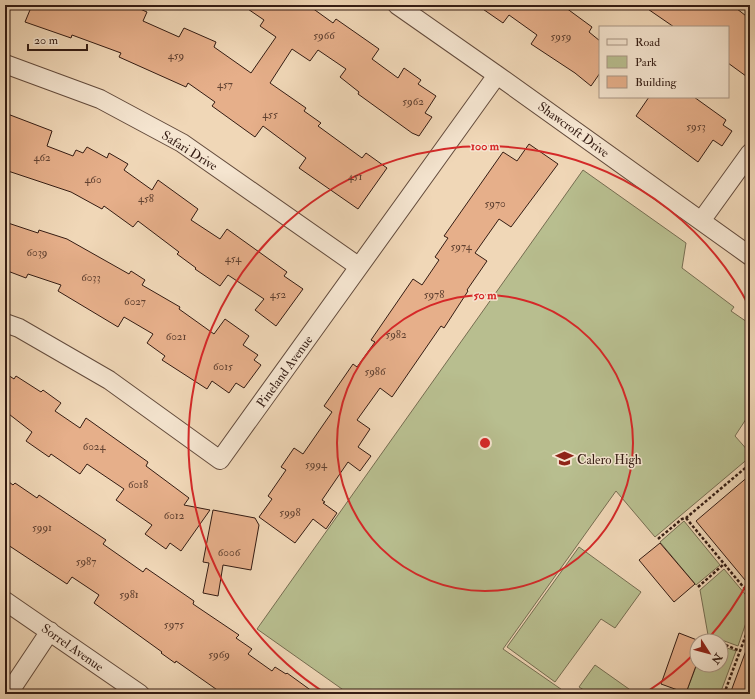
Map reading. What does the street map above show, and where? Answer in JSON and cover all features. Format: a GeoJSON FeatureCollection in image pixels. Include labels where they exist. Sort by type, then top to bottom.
{"type":"FeatureCollection","features":[{"type":"Feature","properties":{"kind":"street","name":"Shawcroft Drive"},"geometry":{"type":"LineString","coordinates":[[396,5],[497,75],[750,256]]}},
{"type":"Feature","properties":{"kind":"street","name":"Safari Drive"},"geometry":{"type":"LineString","coordinates":[[5,64],[100,99],[182,142],[358,266]]}},
{"type":"Feature","properties":{"kind":"street","name":"Pineland Avenue"},"geometry":{"type":"LineString","coordinates":[[5,323],[19,328],[109,380],[220,460],[358,266],[497,75]]}},
{"type":"Feature","properties":{"kind":"street"},"geometry":{"type":"LineString","coordinates":[[701,221],[750,153]]}},
{"type":"Feature","properties":{"kind":"street","name":"Sorrel Avenue"},"geometry":{"type":"LineString","coordinates":[[5,600],[140,694]]}},
{"type":"Feature","properties":{"kind":"street"},"geometry":{"type":"LineString","coordinates":[[8,694],[50,631]]}},
{"type":"Feature","properties":{"kind":"path"},"geometry":{"type":"LineString","coordinates":[[658,539],[682,519],[686,518],[750,464]]}},
{"type":"Feature","properties":{"kind":"path"},"geometry":{"type":"LineString","coordinates":[[686,518],[750,595]]}},
{"type":"Feature","properties":{"kind":"path"},"geometry":{"type":"LineString","coordinates":[[698,587],[724,564]]}},
{"type":"Feature","properties":{"kind":"path"},"geometry":{"type":"LineString","coordinates":[[724,694],[750,624]]}},
{"type":"Feature","properties":{"kind":"path"},"geometry":{"type":"LineString","coordinates":[[729,646],[740,651]]}},
{"type":"Feature","properties":{"kind":"green space","name":"Calero High"},"geometry":{"type":"Polygon","coordinates":[[[583,170],[686,243],[682,268],[734,307],[731,311],[750,324],[750,404],[747,408],[750,409],[750,413],[735,436],[750,453],[750,457],[655,537],[616,491],[503,649],[568,694],[349,694],[257,629],[583,170]]]}},
{"type":"Feature","properties":{"kind":"green space"},"geometry":{"type":"Polygon","coordinates":[[[684,521],[720,565],[696,585],[660,542],[684,521]]]}},
{"type":"Feature","properties":{"kind":"green space"},"geometry":{"type":"Polygon","coordinates":[[[579,547],[641,592],[615,628],[601,619],[555,682],[507,647],[579,547]]]}},
{"type":"Feature","properties":{"kind":"green space"},"geometry":{"type":"Polygon","coordinates":[[[724,569],[750,600],[750,611],[738,646],[729,643],[729,633],[708,633],[700,590],[724,569]]]}},
{"type":"Feature","properties":{"kind":"green space"},"geometry":{"type":"Polygon","coordinates":[[[729,649],[736,651],[729,670],[729,649]]]}},
{"type":"Feature","properties":{"kind":"green space"},"geometry":{"type":"Polygon","coordinates":[[[595,665],[636,694],[590,694],[579,687],[595,665]]]}},
{"type":"Feature","properties":{"kind":"green space"},"geometry":{"type":"Polygon","coordinates":[[[694,673],[728,673],[720,694],[686,693],[694,673]]]}},
{"type":"Feature","properties":{"kind":"building"},"geometry":{"type":"Polygon","coordinates":[[[32,5],[131,5],[147,12],[143,21],[179,37],[184,28],[216,42],[214,47],[251,73],[276,37],[260,26],[264,20],[242,5],[308,5],[333,23],[336,19],[379,49],[372,59],[398,78],[404,68],[421,80],[418,84],[436,96],[425,113],[432,117],[419,136],[412,133],[358,94],[359,92],[340,77],[346,69],[318,50],[310,61],[292,49],[270,83],[306,108],[304,111],[321,123],[318,126],[362,158],[366,153],[387,168],[358,209],[299,168],[306,158],[263,126],[255,137],[212,106],[215,102],[188,83],[186,87],[119,57],[121,53],[72,35],[71,38],[25,22],[32,5]]]}},
{"type":"Feature","properties":{"kind":"building"},"geometry":{"type":"Polygon","coordinates":[[[477,5],[562,5],[592,27],[589,32],[599,40],[599,74],[591,86],[575,73],[531,44],[537,35],[509,15],[503,23],[477,5]]]}},
{"type":"Feature","properties":{"kind":"building"},"geometry":{"type":"Polygon","coordinates":[[[642,5],[732,5],[750,19],[750,79],[729,64],[729,26],[673,26],[642,5]]]}},
{"type":"Feature","properties":{"kind":"building"},"geometry":{"type":"Polygon","coordinates":[[[648,98],[695,98],[726,120],[723,125],[732,131],[722,146],[713,140],[698,162],[636,116],[648,98]]]}},
{"type":"Feature","properties":{"kind":"building"},"geometry":{"type":"Polygon","coordinates":[[[5,113],[52,131],[47,146],[73,156],[76,150],[83,153],[87,147],[107,158],[109,153],[128,164],[124,170],[152,190],[158,180],[198,209],[191,220],[220,239],[227,229],[287,272],[284,276],[303,289],[276,326],[255,310],[264,299],[228,275],[220,286],[195,269],[196,268],[177,254],[179,252],[138,221],[133,227],[104,206],[102,209],[71,192],[5,170],[5,113]]]}},
{"type":"Feature","properties":{"kind":"building"},"geometry":{"type":"Polygon","coordinates":[[[529,144],[558,164],[511,227],[499,219],[475,253],[487,261],[444,328],[441,326],[392,397],[380,388],[357,420],[370,429],[358,447],[371,456],[360,471],[348,462],[322,500],[325,502],[323,503],[337,513],[326,529],[313,519],[295,543],[259,517],[272,499],[268,496],[286,470],[281,467],[294,448],[303,454],[332,412],[324,406],[353,364],[357,367],[375,342],[371,340],[413,279],[422,285],[439,260],[435,257],[448,238],[444,236],[503,152],[517,161],[529,144]]]}},
{"type":"Feature","properties":{"kind":"building"},"geometry":{"type":"Polygon","coordinates":[[[5,222],[38,233],[39,230],[67,239],[129,274],[131,271],[145,280],[142,285],[180,307],[179,309],[214,334],[225,319],[249,336],[243,345],[258,355],[254,360],[261,365],[244,388],[236,383],[229,393],[212,381],[207,389],[162,360],[165,356],[147,343],[153,334],[124,317],[118,327],[58,291],[61,285],[28,274],[26,278],[5,270],[5,222]]]}},
{"type":"Feature","properties":{"kind":"building"},"geometry":{"type":"Polygon","coordinates":[[[5,373],[14,379],[16,376],[41,392],[43,390],[61,403],[55,411],[80,428],[86,418],[148,462],[146,466],[189,498],[184,505],[210,510],[181,551],[170,543],[166,549],[145,534],[152,525],[116,500],[124,489],[87,464],[80,474],[51,454],[49,457],[26,441],[32,432],[5,411],[5,373]]]}},
{"type":"Feature","properties":{"kind":"building"},"geometry":{"type":"Polygon","coordinates":[[[750,475],[750,586],[696,521],[750,475]]]}},
{"type":"Feature","properties":{"kind":"building"},"geometry":{"type":"Polygon","coordinates":[[[5,479],[13,485],[15,483],[37,498],[39,495],[106,540],[103,544],[143,572],[146,568],[194,601],[193,604],[239,635],[236,638],[252,649],[248,654],[272,671],[275,667],[286,674],[287,673],[316,694],[223,694],[176,661],[175,663],[94,603],[99,595],[72,577],[67,584],[5,543],[5,479]]]}},
{"type":"Feature","properties":{"kind":"building"},"geometry":{"type":"Polygon","coordinates":[[[213,510],[255,518],[259,525],[251,570],[223,565],[218,596],[203,593],[209,563],[203,562],[213,510]]]}},
{"type":"Feature","properties":{"kind":"building"},"geometry":{"type":"Polygon","coordinates":[[[660,543],[695,584],[674,602],[639,560],[660,543]]]}},
{"type":"Feature","properties":{"kind":"building"},"geometry":{"type":"Polygon","coordinates":[[[679,633],[689,637],[689,673],[693,673],[686,693],[661,684],[679,633]]]}},
{"type":"Feature","properties":{"kind":"building"},"geometry":{"type":"Polygon","coordinates":[[[748,645],[750,645],[750,694],[730,694],[748,645]]]}},
{"type":"Feature","properties":{"kind":"place","name":"Calero High"},"geometry":{"type":"Point","coordinates":[564,459]}}]}
